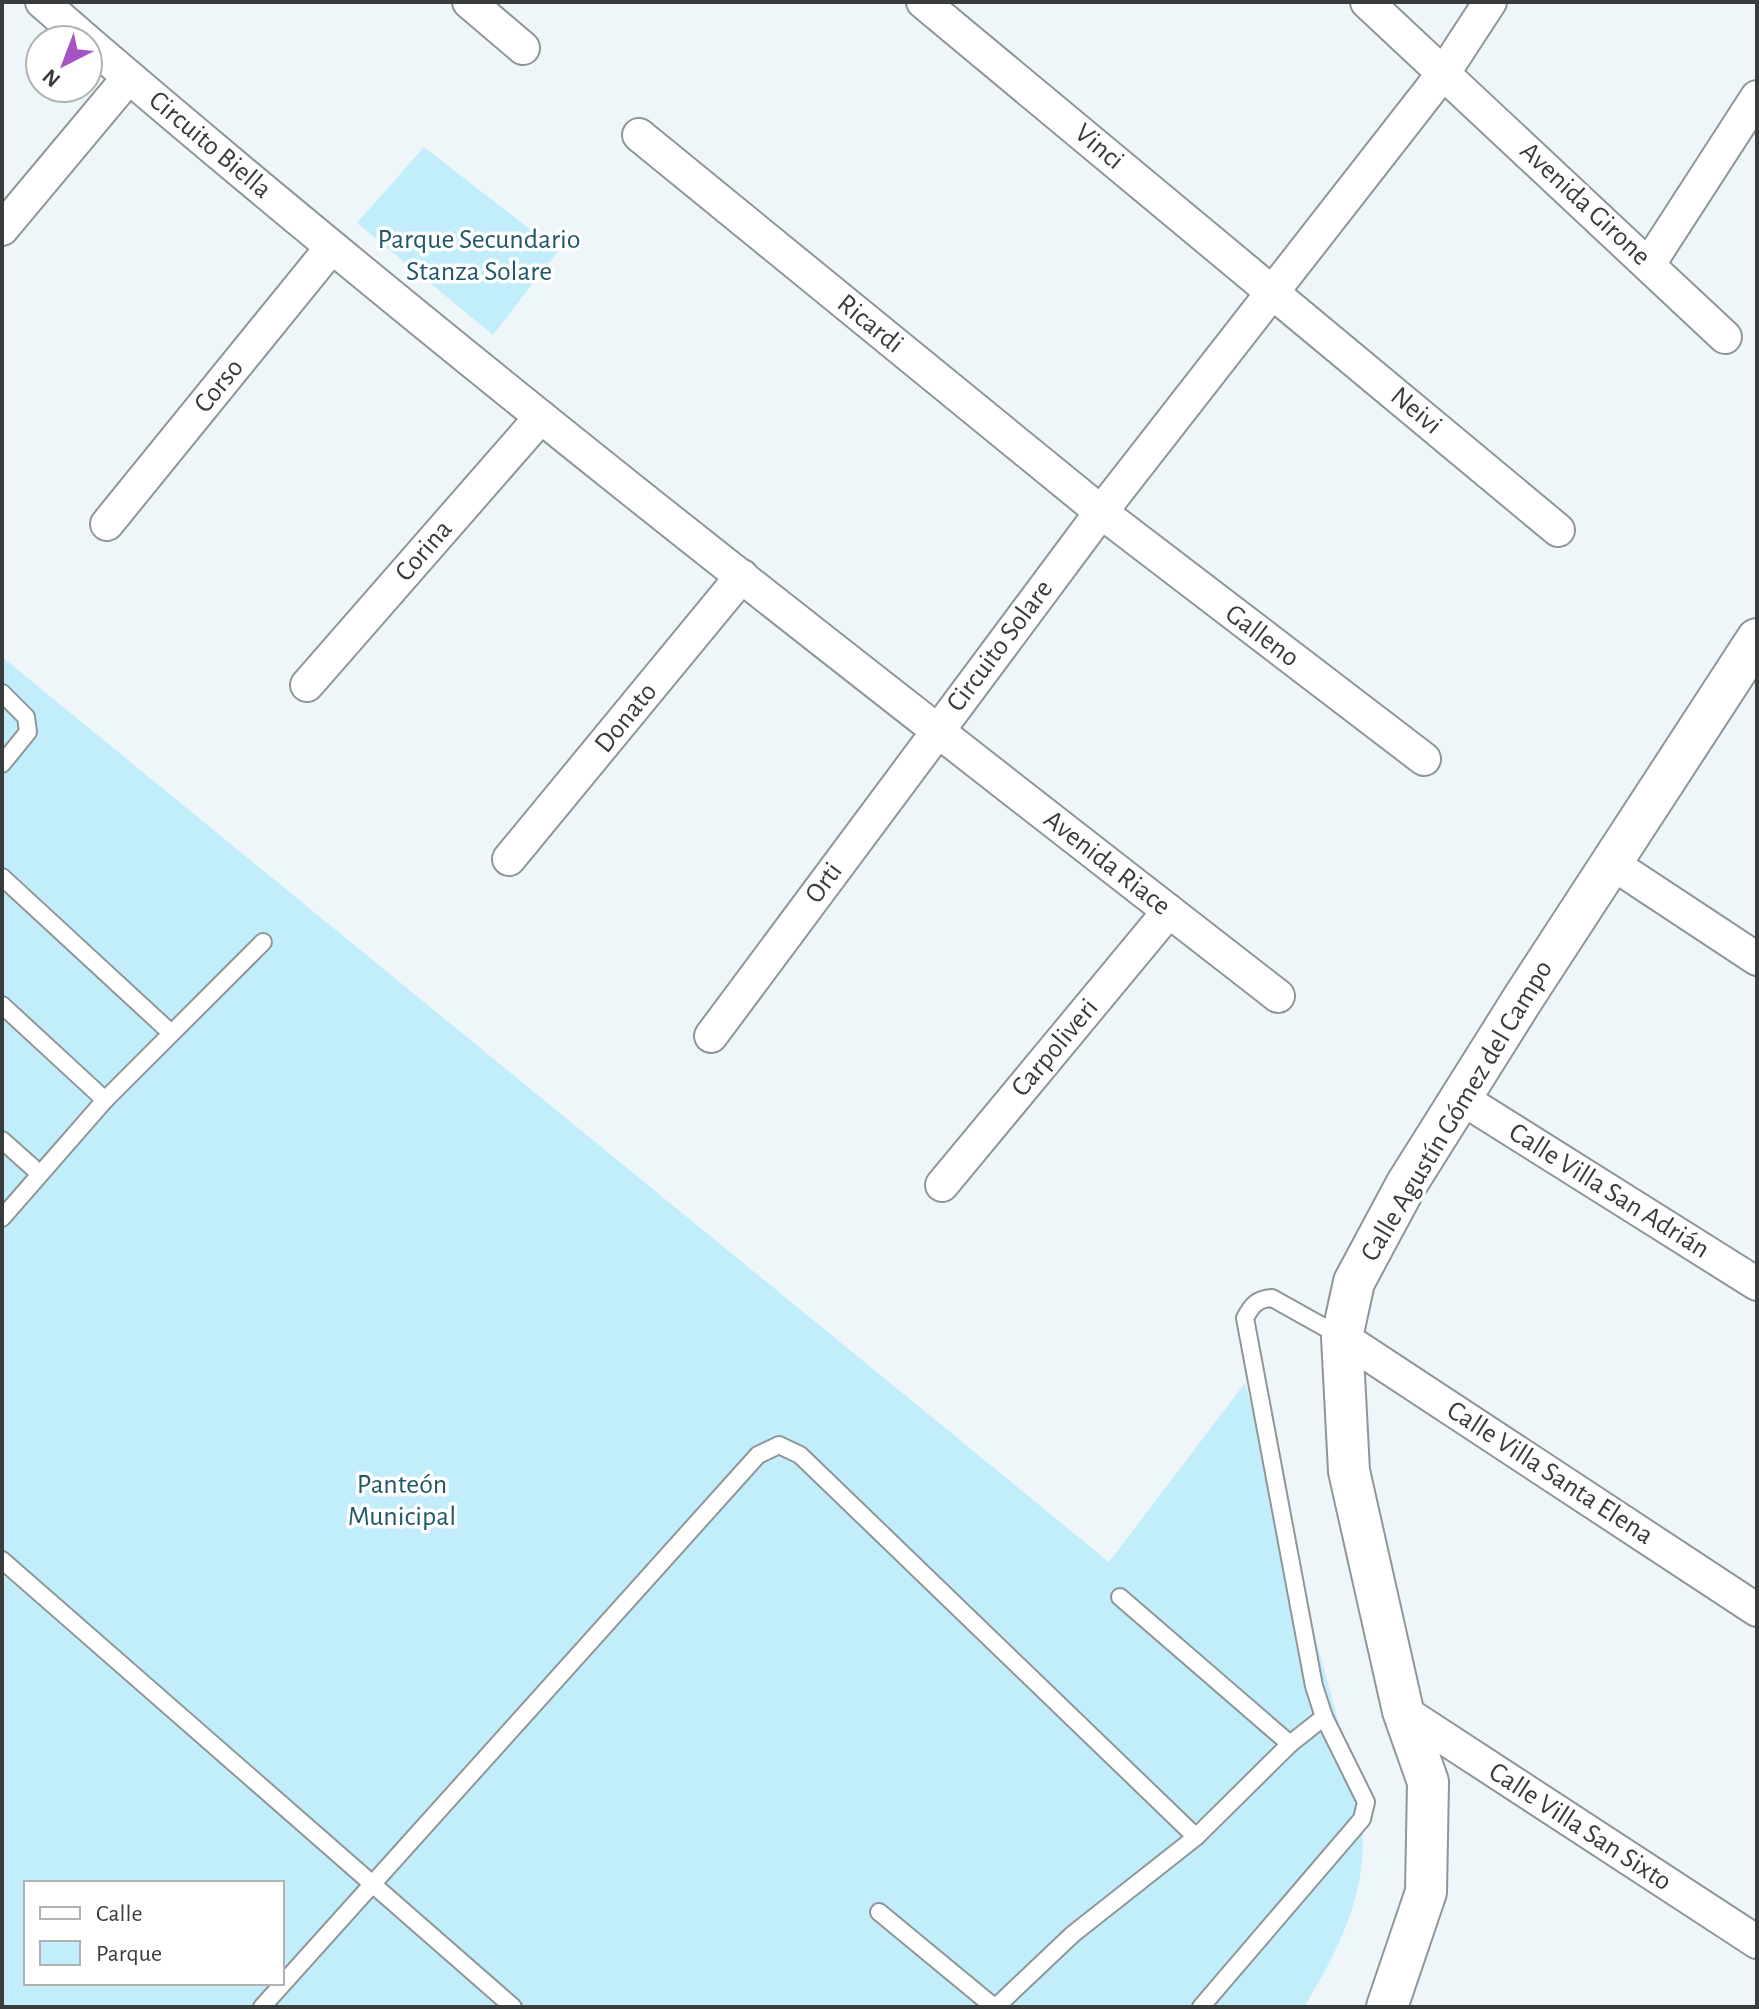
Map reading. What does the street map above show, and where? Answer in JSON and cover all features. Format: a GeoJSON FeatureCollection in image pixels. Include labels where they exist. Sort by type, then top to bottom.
{"type":"FeatureCollection","features":[{"type":"Feature","properties":{"kind":"street","name":"Circuito Biella"},"geometry":{"type":"LineString","coordinates":[[42,2],[67,24]]}},
{"type":"Feature","properties":{"kind":"street"},"geometry":{"type":"LineString","coordinates":[[469,2],[523,48]]}},
{"type":"Feature","properties":{"kind":"street","name":"Vinci"},"geometry":{"type":"LineString","coordinates":[[923,2],[1275,292]]}},
{"type":"Feature","properties":{"kind":"street"},"geometry":{"type":"LineString","coordinates":[[1367,2],[1445,71]]}},
{"type":"Feature","properties":{"kind":"street","name":"Circuito Solare"},"geometry":{"type":"LineString","coordinates":[[331,248],[937,730],[1101,512],[1445,71],[1490,2]]}},
{"type":"Feature","properties":{"kind":"street","name":"Circuito Biella"},"geometry":{"type":"LineString","coordinates":[[104,56],[331,248]]}},
{"type":"Feature","properties":{"kind":"street","name":"Avenida Girone"},"geometry":{"type":"LineString","coordinates":[[1445,71],[1725,337]]}},
{"type":"Feature","properties":{"kind":"street"},"geometry":{"type":"LineString","coordinates":[[2,229],[129,77]]}},
{"type":"Feature","properties":{"kind":"street"},"geometry":{"type":"LineString","coordinates":[[1649,264],[1757,97]]}},
{"type":"Feature","properties":{"kind":"street","name":"Ricardi"},"geometry":{"type":"LineString","coordinates":[[639,135],[1101,512]]}},
{"type":"Feature","properties":{"kind":"street","name":"Corso"},"geometry":{"type":"LineString","coordinates":[[107,524],[331,248]]}},
{"type":"Feature","properties":{"kind":"street","name":"Neivi"},"geometry":{"type":"LineString","coordinates":[[1275,292],[1558,530]]}},
{"type":"Feature","properties":{"kind":"street","name":"Corina"},"geometry":{"type":"LineString","coordinates":[[307,685],[541,417]]}},
{"type":"Feature","properties":{"kind":"street","name":"Galleno"},"geometry":{"type":"LineString","coordinates":[[1101,512],[1424,759]]}},
{"type":"Feature","properties":{"kind":"street","name":"Donato"},"geometry":{"type":"LineString","coordinates":[[509,859],[742,576]]}},
{"type":"Feature","properties":{"kind":"street","name":"Calle Agustín Gómez del Campo"},"geometry":{"type":"LineString","coordinates":[[1387,2007],[1426,1892],[1428,1782],[1403,1711],[1349,1471],[1342,1337],[1354,1282],[1406,1185],[1610,862],[1757,639]]}},
{"type":"Feature","properties":{"kind":"street","name":"Avenida Riace"},"geometry":{"type":"LineString","coordinates":[[937,730],[1278,996]]}},
{"type":"Feature","properties":{"kind":"street","name":"Orti"},"geometry":{"type":"LineString","coordinates":[[711,1036],[937,730]]}},
{"type":"Feature","properties":{"kind":"street"},"geometry":{"type":"LineString","coordinates":[[1610,862],[1757,959]]}},
{"type":"Feature","properties":{"kind":"street","name":"Carpoliveri"},"geometry":{"type":"LineString","coordinates":[[942,1185],[1169,911]]}},
{"type":"Feature","properties":{"kind":"street","name":"Calle Villa San Adrián"},"geometry":{"type":"LineString","coordinates":[[1461,1098],[1757,1284]]}},
{"type":"Feature","properties":{"kind":"street","name":"Calle Villa Santa Elena"},"geometry":{"type":"LineString","coordinates":[[1342,1337],[1757,1610]]}},
{"type":"Feature","properties":{"kind":"street","name":"Calle Villa San Sixto"},"geometry":{"type":"LineString","coordinates":[[1403,1711],[1757,1942]]}},
{"type":"Feature","properties":{"kind":"lane"},"geometry":{"type":"LineString","coordinates":[[2,693],[26,717],[28,732],[2,764]]}},
{"type":"Feature","properties":{"kind":"lane"},"geometry":{"type":"LineString","coordinates":[[2,877],[170,1032]]}},
{"type":"Feature","properties":{"kind":"lane"},"geometry":{"type":"LineString","coordinates":[[2,1218],[105,1100],[263,942]]}},
{"type":"Feature","properties":{"kind":"lane"},"geometry":{"type":"LineString","coordinates":[[2,1005],[105,1100]]}},
{"type":"Feature","properties":{"kind":"lane"},"geometry":{"type":"LineString","coordinates":[[2,1140],[40,1174]]}},
{"type":"Feature","properties":{"kind":"lane"},"geometry":{"type":"LineString","coordinates":[[1201,2007],[1362,1819],[1366,1802],[1324,1717],[1314,1686],[1245,1318],[1251,1306],[1261,1298],[1272,1298],[1342,1337]]}},
{"type":"Feature","properties":{"kind":"lane"},"geometry":{"type":"LineString","coordinates":[[284,1983],[758,1455],[779,1445],[800,1455],[1196,1837]]}},
{"type":"Feature","properties":{"kind":"lane"},"geometry":{"type":"LineString","coordinates":[[2,1560],[513,2007]]}},
{"type":"Feature","properties":{"kind":"lane"},"geometry":{"type":"LineString","coordinates":[[1120,1597],[1290,1744]]}},
{"type":"Feature","properties":{"kind":"lane"},"geometry":{"type":"LineString","coordinates":[[879,1912],[995,2007],[1073,1934],[1196,1837],[1290,1744],[1324,1717]]}},
{"type":"Feature","properties":{"kind":"lane"},"geometry":{"type":"LineString","coordinates":[[262,2007],[282,1985]]}},
{"type":"Feature","properties":{"kind":"green space","name":"Parque Secundario Stanza Solare"},"geometry":{"type":"Polygon","coordinates":[[[424,147],[558,251],[493,335],[357,223],[424,147]]]}},
{"type":"Feature","properties":{"kind":"green space","name":"Panteón Municipal"},"geometry":{"type":"Polygon","coordinates":[[[2,657],[1109,1562],[1245,1383],[1362,1807],[1362,1862],[1353,1906],[1323,1975],[1304,2007],[2,2007],[2,657]]]}}]}
